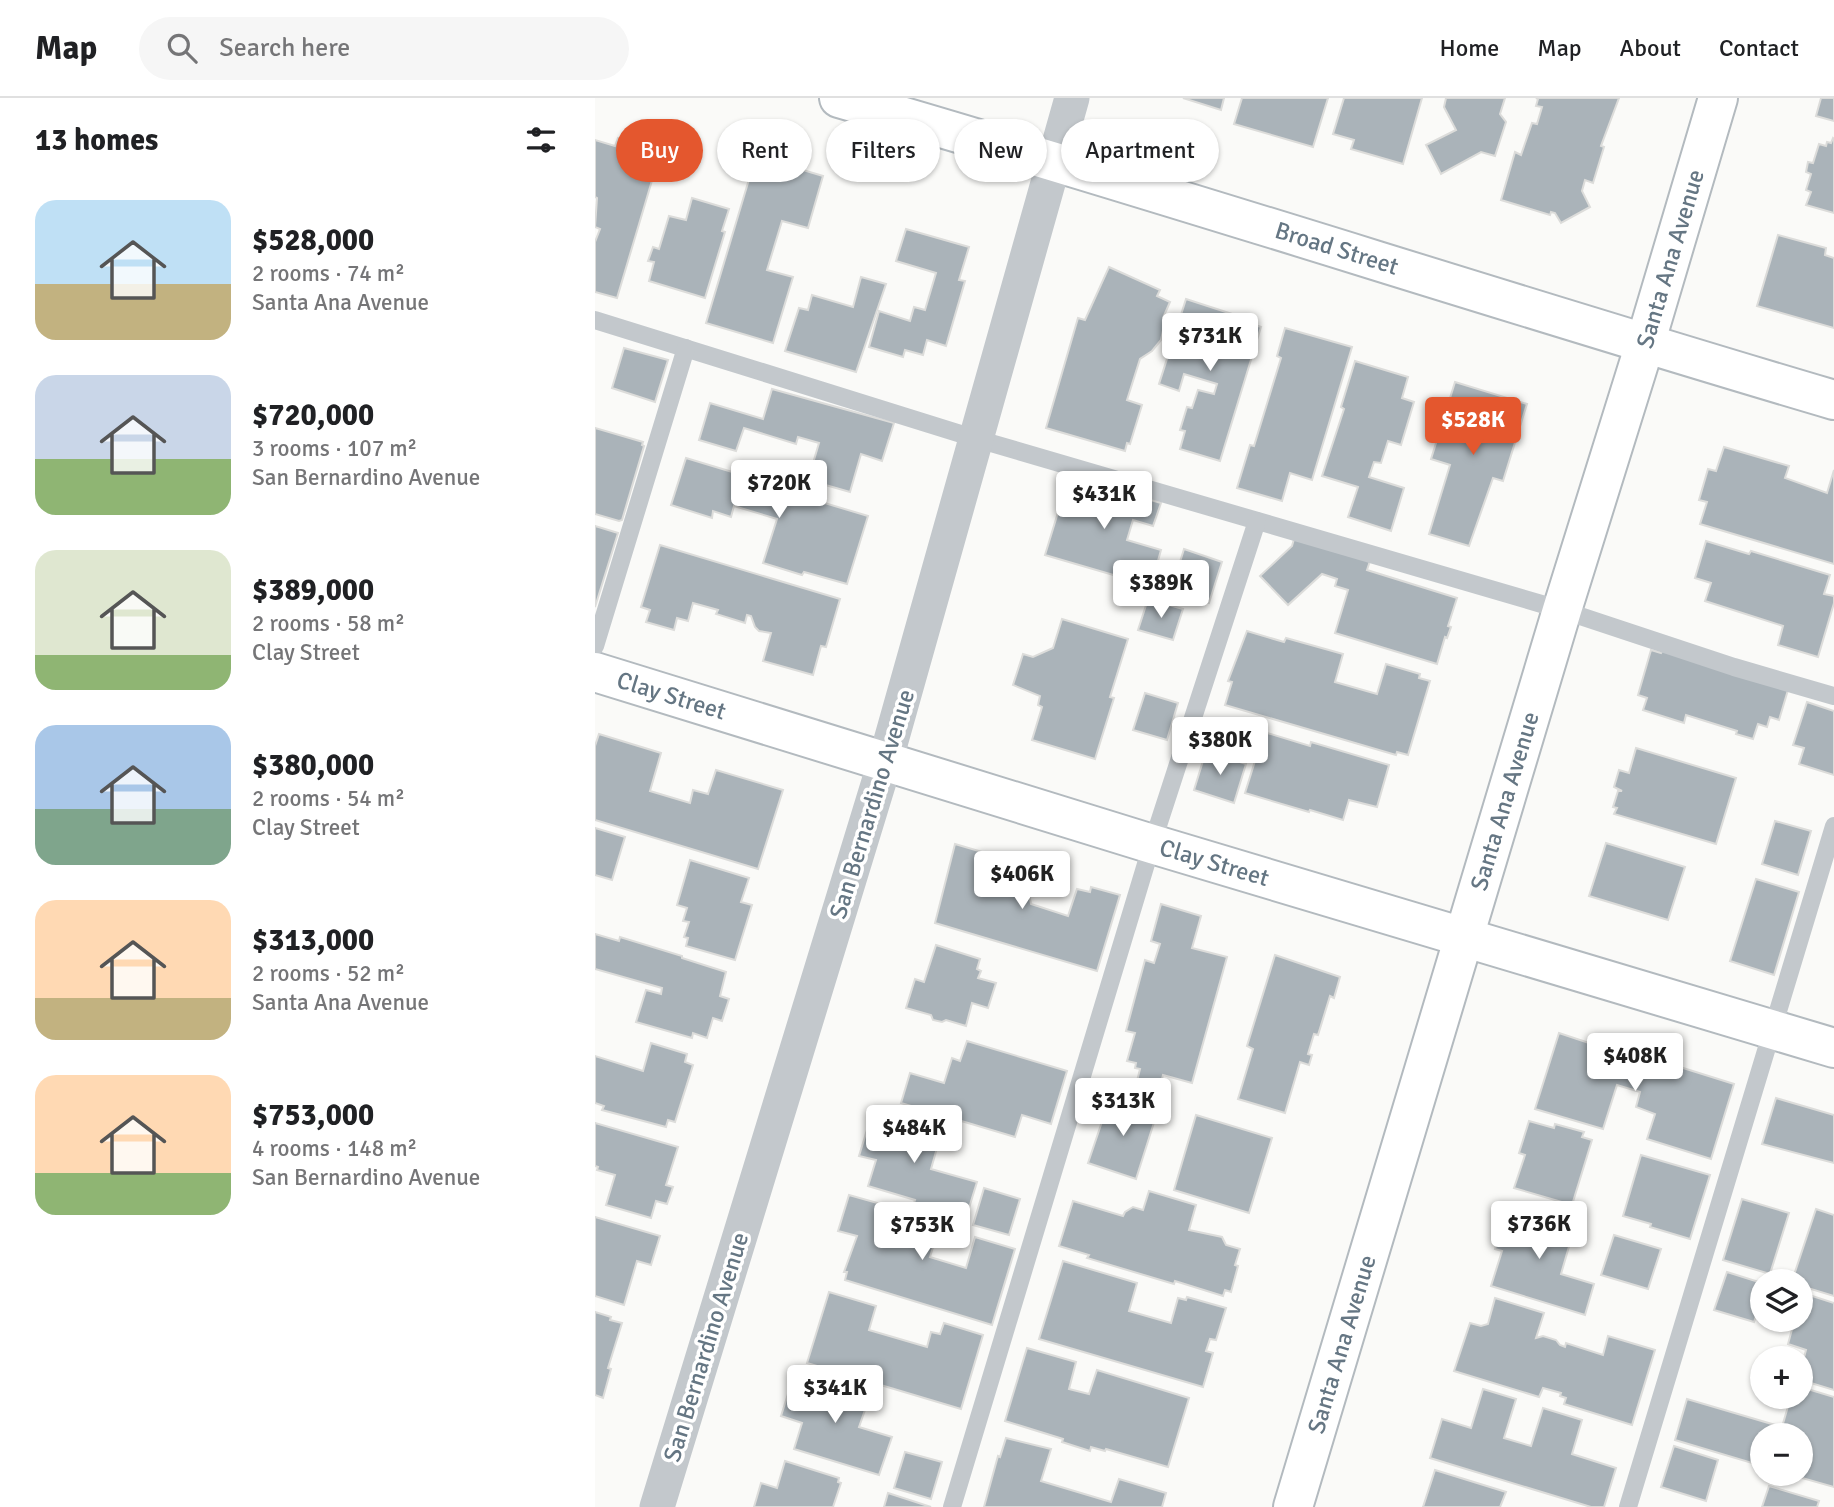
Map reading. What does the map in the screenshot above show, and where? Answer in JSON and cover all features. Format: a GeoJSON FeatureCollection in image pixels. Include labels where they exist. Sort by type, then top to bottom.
{"type":"FeatureCollection","features":[{"type":"Feature","properties":{"kind":"street","name":"Broad Street"},"geometry":{"type":"LineString","coordinates":[[839,98],[1053,160],[1834,400]]}},
{"type":"Feature","properties":{"kind":"street","name":"San Bernardino Avenue"},"geometry":{"type":"LineString","coordinates":[[657,1507],[885,762],[1072,98]]}},
{"type":"Feature","properties":{"kind":"street","name":"Santa Ana Avenue"},"geometry":{"type":"LineString","coordinates":[[1293,1507],[1718,98]]}},
{"type":"Feature","properties":{"kind":"street","name":"Clay Street"},"geometry":{"type":"LineString","coordinates":[[595,672],[1463,939],[1834,1048]]}},
{"type":"Feature","properties":{"kind":"lane"},"geometry":{"type":"LineString","coordinates":[[595,320],[977,439],[1562,610],[1734,667],[1834,696]]}},
{"type":"Feature","properties":{"kind":"lane"},"geometry":{"type":"LineString","coordinates":[[595,646],[686,348]]}},
{"type":"Feature","properties":{"kind":"lane"},"geometry":{"type":"LineString","coordinates":[[952,1507],[1152,844],[1257,521]]}},
{"type":"Feature","properties":{"kind":"lane"},"geometry":{"type":"LineString","coordinates":[[1628,1507],[1834,827]]}},
{"type":"Feature","properties":{"kind":"building"},"geometry":{"type":"Polygon","coordinates":[[[1183,98],[1224,98],[1221,110],[1183,98]]]}},
{"type":"Feature","properties":{"kind":"building"},"geometry":{"type":"Polygon","coordinates":[[[1242,98],[1328,98],[1313,147],[1234,124],[1242,98]]]}},
{"type":"Feature","properties":{"kind":"building"},"geometry":{"type":"Polygon","coordinates":[[[1344,98],[1422,98],[1403,164],[1351,149],[1354,140],[1333,134],[1344,98]]]}},
{"type":"Feature","properties":{"kind":"building"},"geometry":{"type":"Polygon","coordinates":[[[1446,98],[1505,98],[1500,114],[1506,122],[1495,156],[1481,152],[1441,174],[1426,145],[1456,130],[1444,107],[1446,98]]]}},
{"type":"Feature","properties":{"kind":"building"},"geometry":{"type":"Polygon","coordinates":[[[1536,98],[1619,98],[1601,146],[1604,147],[1593,183],[1585,180],[1582,191],[1590,207],[1561,223],[1555,213],[1551,212],[1550,215],[1501,200],[1515,152],[1521,155],[1532,123],[1537,124],[1542,107],[1536,106],[1536,98]]]}},
{"type":"Feature","properties":{"kind":"building"},"geometry":{"type":"Polygon","coordinates":[[[1821,98],[1834,98],[1834,121],[1816,116],[1821,98]]]}},
{"type":"Feature","properties":{"kind":"building"},"geometry":{"type":"Polygon","coordinates":[[[1833,138],[1834,213],[1806,205],[1811,192],[1806,190],[1811,174],[1806,172],[1808,162],[1813,163],[1819,144],[1826,146],[1833,138]]]}},
{"type":"Feature","properties":{"kind":"building"},"geometry":{"type":"Polygon","coordinates":[[[595,140],[615,146],[616,143],[616,182],[652,182],[617,298],[595,292],[595,242],[600,229],[595,227],[595,140]]]}},
{"type":"Feature","properties":{"kind":"building"},"geometry":{"type":"Polygon","coordinates":[[[812,173],[823,176],[808,228],[782,221],[767,270],[793,277],[773,343],[706,323],[748,182],[812,182],[812,173]]]}},
{"type":"Feature","properties":{"kind":"building"},"geometry":{"type":"Polygon","coordinates":[[[692,198],[729,209],[722,231],[725,232],[705,298],[649,281],[654,262],[648,261],[653,247],[659,249],[669,216],[686,220],[692,198]]]}},
{"type":"Feature","properties":{"kind":"building"},"geometry":{"type":"Polygon","coordinates":[[[906,229],[969,247],[959,280],[965,281],[946,346],[927,340],[923,355],[905,350],[903,357],[869,347],[879,311],[910,321],[914,307],[925,310],[936,273],[896,261],[906,229]]]}},
{"type":"Feature","properties":{"kind":"building"},"geometry":{"type":"Polygon","coordinates":[[[1778,235],[1826,248],[1825,255],[1834,258],[1834,328],[1757,306],[1778,235]]]}},
{"type":"Feature","properties":{"kind":"building"},"geometry":{"type":"Polygon","coordinates":[[[1109,267],[1160,290],[1157,296],[1170,302],[1163,318],[1161,340],[1152,351],[1140,359],[1127,400],[1142,405],[1130,444],[1127,443],[1125,451],[1046,428],[1078,318],[1085,320],[1109,267]]]}},
{"type":"Feature","properties":{"kind":"building"},"geometry":{"type":"Polygon","coordinates":[[[861,277],[886,284],[856,372],[785,351],[799,308],[808,310],[812,295],[853,307],[861,277]]]}},
{"type":"Feature","properties":{"kind":"building"},"geometry":{"type":"Polygon","coordinates":[[[1186,299],[1261,327],[1220,461],[1180,449],[1185,431],[1180,430],[1187,407],[1192,408],[1198,390],[1214,394],[1217,384],[1184,374],[1179,391],[1159,384],[1186,299]]]}},
{"type":"Feature","properties":{"kind":"building"},"geometry":{"type":"Polygon","coordinates":[[[1285,328],[1352,347],[1312,480],[1290,473],[1282,501],[1237,488],[1250,445],[1254,446],[1281,358],[1277,356],[1285,328]]]}},
{"type":"Feature","properties":{"kind":"building"},"geometry":{"type":"Polygon","coordinates":[[[624,348],[668,360],[655,402],[612,388],[624,348]]]}},
{"type":"Feature","properties":{"kind":"building"},"geometry":{"type":"Polygon","coordinates":[[[1355,361],[1408,377],[1402,398],[1414,402],[1401,445],[1388,441],[1381,463],[1374,462],[1369,477],[1404,488],[1391,531],[1348,517],[1358,487],[1322,476],[1344,409],[1341,407],[1355,361]]]}},
{"type":"Feature","properties":{"kind":"building"},"geometry":{"type":"Polygon","coordinates":[[[1455,382],[1527,404],[1503,481],[1493,478],[1469,546],[1429,534],[1450,465],[1431,459],[1455,382]]]}},
{"type":"Feature","properties":{"kind":"building"},"geometry":{"type":"Polygon","coordinates":[[[772,389],[894,423],[882,461],[861,454],[850,492],[808,480],[819,443],[798,437],[796,444],[744,428],[736,451],[699,440],[710,403],[763,419],[772,389]]]}},
{"type":"Feature","properties":{"kind":"building"},"geometry":{"type":"Polygon","coordinates":[[[595,428],[643,442],[622,520],[619,521],[595,514],[595,428]]]}},
{"type":"Feature","properties":{"kind":"building"},"geometry":{"type":"Polygon","coordinates":[[[1724,447],[1789,466],[1785,478],[1827,493],[1834,470],[1834,564],[1700,524],[1707,502],[1699,500],[1708,469],[1716,471],[1724,447]]]}},
{"type":"Feature","properties":{"kind":"building"},"geometry":{"type":"Polygon","coordinates":[[[686,458],[868,516],[847,584],[804,572],[802,575],[763,563],[777,519],[734,506],[731,517],[713,511],[712,518],[671,505],[686,458]]]}},
{"type":"Feature","properties":{"kind":"building"},"geometry":{"type":"Polygon","coordinates":[[[1069,476],[1161,503],[1153,526],[1133,520],[1127,540],[1161,550],[1151,586],[1045,555],[1063,496],[1060,495],[1064,479],[1068,480],[1069,476]]]}},
{"type":"Feature","properties":{"kind":"building"},"geometry":{"type":"Polygon","coordinates":[[[595,526],[618,533],[595,607],[595,526]]]}},
{"type":"Feature","properties":{"kind":"building"},"geometry":{"type":"Polygon","coordinates":[[[1294,539],[1370,561],[1367,570],[1457,598],[1448,626],[1451,627],[1437,664],[1335,633],[1348,590],[1335,586],[1337,579],[1322,574],[1288,605],[1260,576],[1292,546],[1294,539]]]}},
{"type":"Feature","properties":{"kind":"building"},"geometry":{"type":"Polygon","coordinates":[[[1706,541],[1749,554],[1751,551],[1830,575],[1824,594],[1834,596],[1834,603],[1818,657],[1778,645],[1783,626],[1705,601],[1711,583],[1695,578],[1706,541]]]}},
{"type":"Feature","properties":{"kind":"building"},"geometry":{"type":"Polygon","coordinates":[[[660,545],[840,599],[826,647],[821,646],[813,675],[763,661],[771,633],[759,631],[751,616],[747,615],[745,623],[716,614],[718,610],[693,603],[688,621],[677,618],[674,630],[646,622],[650,610],[641,607],[660,545]]]}},
{"type":"Feature","properties":{"kind":"building"},"geometry":{"type":"Polygon","coordinates":[[[1184,549],[1222,562],[1209,603],[1171,591],[1184,549]]]}},
{"type":"Feature","properties":{"kind":"building"},"geometry":{"type":"Polygon","coordinates":[[[1148,599],[1183,609],[1173,640],[1138,630],[1148,599]]]}},
{"type":"Feature","properties":{"kind":"building"},"geometry":{"type":"Polygon","coordinates":[[[1062,619],[1128,639],[1110,697],[1114,698],[1095,759],[1032,740],[1042,707],[1038,705],[1040,696],[1013,685],[1023,654],[1033,657],[1053,648],[1062,619]]]}},
{"type":"Feature","properties":{"kind":"building"},"geometry":{"type":"Polygon","coordinates":[[[1247,631],[1284,642],[1286,638],[1343,654],[1335,682],[1377,694],[1386,664],[1420,674],[1419,678],[1430,681],[1408,755],[1397,752],[1396,755],[1225,705],[1232,682],[1228,681],[1247,631]]]}},
{"type":"Feature","properties":{"kind":"building"},"geometry":{"type":"Polygon","coordinates":[[[1663,649],[1788,690],[1779,720],[1770,717],[1767,727],[1758,724],[1753,739],[1736,734],[1737,731],[1686,715],[1684,723],[1643,710],[1647,698],[1638,695],[1651,650],[1661,653],[1663,649]]]}},
{"type":"Feature","properties":{"kind":"building"},"geometry":{"type":"Polygon","coordinates":[[[1145,693],[1178,703],[1167,740],[1133,730],[1145,693]]]}},
{"type":"Feature","properties":{"kind":"building"},"geometry":{"type":"Polygon","coordinates":[[[1807,702],[1834,711],[1834,775],[1799,764],[1804,748],[1793,745],[1807,702]]]}},
{"type":"Feature","properties":{"kind":"building"},"geometry":{"type":"Polygon","coordinates":[[[1264,732],[1310,746],[1311,742],[1389,765],[1377,807],[1349,800],[1343,820],[1245,793],[1264,732]]]}},
{"type":"Feature","properties":{"kind":"building"},"geometry":{"type":"Polygon","coordinates":[[[599,734],[661,753],[650,791],[690,803],[693,790],[708,794],[716,770],[783,790],[758,869],[595,820],[595,746],[599,734]]]}},
{"type":"Feature","properties":{"kind":"building"},"geometry":{"type":"Polygon","coordinates":[[[1636,748],[1736,778],[1716,844],[1614,814],[1617,808],[1613,807],[1618,791],[1622,791],[1614,787],[1619,770],[1629,773],[1636,748]]]}},
{"type":"Feature","properties":{"kind":"building"},"geometry":{"type":"Polygon","coordinates":[[[1206,751],[1246,764],[1234,803],[1194,790],[1206,751]]]}},
{"type":"Feature","properties":{"kind":"building"},"geometry":{"type":"Polygon","coordinates":[[[1775,821],[1811,831],[1798,875],[1762,864],[1775,821]]]}},
{"type":"Feature","properties":{"kind":"building"},"geometry":{"type":"Polygon","coordinates":[[[595,828],[625,837],[612,880],[595,875],[595,828]]]}},
{"type":"Feature","properties":{"kind":"building"},"geometry":{"type":"Polygon","coordinates":[[[1606,843],[1685,867],[1668,920],[1589,896],[1606,843]]]}},
{"type":"Feature","properties":{"kind":"building"},"geometry":{"type":"Polygon","coordinates":[[[955,844],[1023,864],[1015,889],[1029,892],[1031,904],[1068,916],[1077,889],[1090,892],[1091,887],[1120,895],[1097,971],[935,923],[955,844]]]}},
{"type":"Feature","properties":{"kind":"building"},"geometry":{"type":"Polygon","coordinates":[[[690,860],[749,878],[741,902],[752,905],[735,960],[686,946],[688,938],[684,937],[689,922],[683,921],[687,908],[677,905],[690,860]]]}},
{"type":"Feature","properties":{"kind":"building"},"geometry":{"type":"Polygon","coordinates":[[[1756,879],[1799,892],[1774,975],[1730,961],[1756,879]]]}},
{"type":"Feature","properties":{"kind":"building"},"geometry":{"type":"Polygon","coordinates":[[[1161,904],[1201,916],[1192,948],[1227,957],[1192,1083],[1163,1075],[1160,1087],[1137,1081],[1140,1069],[1135,1068],[1136,1063],[1127,1061],[1135,1033],[1126,1031],[1145,960],[1154,963],[1160,944],[1151,941],[1161,904]]]}},
{"type":"Feature","properties":{"kind":"building"},"geometry":{"type":"Polygon","coordinates":[[[595,934],[619,941],[620,937],[726,972],[720,996],[729,999],[722,1021],[713,1018],[707,1038],[693,1033],[692,1038],[636,1022],[646,990],[661,994],[662,988],[595,969],[595,934]]]}},
{"type":"Feature","properties":{"kind":"building"},"geometry":{"type":"Polygon","coordinates":[[[936,945],[980,959],[977,969],[981,971],[978,978],[996,983],[988,1008],[972,1003],[966,1026],[946,1020],[933,1020],[931,1015],[906,1008],[915,979],[924,982],[936,945]]]}},
{"type":"Feature","properties":{"kind":"building"},"geometry":{"type":"Polygon","coordinates":[[[1275,955],[1340,977],[1334,998],[1330,996],[1318,1035],[1314,1034],[1308,1054],[1312,1055],[1309,1065],[1300,1062],[1285,1113],[1238,1099],[1253,1049],[1247,1046],[1275,955]]]}},
{"type":"Feature","properties":{"kind":"building"},"geometry":{"type":"Polygon","coordinates":[[[1559,1033],[1595,1045],[1597,1041],[1734,1084],[1711,1159],[1647,1139],[1655,1114],[1636,1107],[1640,1092],[1617,1085],[1603,1129],[1535,1109],[1559,1033]]]}},
{"type":"Feature","properties":{"kind":"building"},"geometry":{"type":"Polygon","coordinates":[[[967,1041],[1067,1071],[1051,1124],[1022,1115],[1015,1137],[901,1103],[910,1073],[944,1083],[952,1058],[960,1061],[967,1041]]]}},
{"type":"Feature","properties":{"kind":"building"},"geometry":{"type":"Polygon","coordinates":[[[651,1043],[687,1054],[685,1062],[693,1065],[675,1122],[668,1120],[666,1127],[602,1110],[604,1106],[595,1103],[595,1056],[643,1071],[651,1043]]]}},
{"type":"Feature","properties":{"kind":"building"},"geometry":{"type":"Polygon","coordinates":[[[1110,1098],[1157,1113],[1136,1179],[1088,1163],[1110,1098]]]}},
{"type":"Feature","properties":{"kind":"building"},"geometry":{"type":"Polygon","coordinates":[[[1776,1098],[1834,1115],[1834,1163],[1762,1144],[1776,1098]]]}},
{"type":"Feature","properties":{"kind":"building"},"geometry":{"type":"Polygon","coordinates":[[[874,1107],[943,1127],[931,1169],[977,1182],[965,1221],[913,1206],[915,1200],[868,1186],[876,1160],[859,1156],[874,1107]]]}},
{"type":"Feature","properties":{"kind":"building"},"geometry":{"type":"Polygon","coordinates":[[[1196,1115],[1272,1138],[1249,1213],[1174,1190],[1196,1115]]]}},
{"type":"Feature","properties":{"kind":"building"},"geometry":{"type":"Polygon","coordinates":[[[1529,1121],[1554,1128],[1555,1124],[1584,1132],[1582,1137],[1592,1140],[1572,1205],[1514,1188],[1525,1155],[1519,1153],[1529,1121]]]}},
{"type":"Feature","properties":{"kind":"building"},"geometry":{"type":"Polygon","coordinates":[[[595,1123],[678,1147],[666,1185],[673,1187],[667,1204],[656,1201],[651,1218],[606,1205],[615,1175],[597,1170],[598,1167],[595,1166],[595,1123]]]}},
{"type":"Feature","properties":{"kind":"building"},"geometry":{"type":"Polygon","coordinates":[[[1641,1155],[1710,1175],[1690,1239],[1623,1216],[1641,1155]]]}},
{"type":"Feature","properties":{"kind":"building"},"geometry":{"type":"Polygon","coordinates":[[[984,1188],[1020,1199],[1009,1235],[973,1225],[984,1188]]]}},
{"type":"Feature","properties":{"kind":"building"},"geometry":{"type":"Polygon","coordinates":[[[1149,1191],[1196,1205],[1189,1230],[1222,1237],[1226,1245],[1240,1249],[1231,1292],[1225,1290],[1223,1296],[1175,1281],[1174,1284],[1087,1258],[1089,1255],[1059,1246],[1073,1201],[1123,1216],[1133,1207],[1143,1210],[1149,1191]]]}},
{"type":"Feature","properties":{"kind":"building"},"geometry":{"type":"Polygon","coordinates":[[[849,1195],[881,1204],[881,1207],[929,1219],[928,1222],[940,1225],[930,1257],[966,1268],[975,1237],[1015,1249],[992,1325],[845,1280],[847,1272],[844,1272],[857,1236],[838,1231],[849,1195]]]}},
{"type":"Feature","properties":{"kind":"building"},"geometry":{"type":"Polygon","coordinates":[[[1742,1199],[1789,1213],[1772,1269],[1753,1269],[1723,1260],[1742,1199]]]}},
{"type":"Feature","properties":{"kind":"building"},"geometry":{"type":"Polygon","coordinates":[[[1509,1206],[1575,1226],[1561,1274],[1594,1284],[1585,1315],[1491,1286],[1502,1251],[1495,1249],[1509,1206]]]}},
{"type":"Feature","properties":{"kind":"building"},"geometry":{"type":"Polygon","coordinates":[[[1816,1209],[1834,1215],[1834,1296],[1813,1290],[1813,1269],[1796,1269],[1816,1209]]]}},
{"type":"Feature","properties":{"kind":"building"},"geometry":{"type":"Polygon","coordinates":[[[595,1217],[660,1236],[651,1265],[637,1261],[624,1305],[595,1296],[595,1217]]]}},
{"type":"Feature","properties":{"kind":"building"},"geometry":{"type":"Polygon","coordinates":[[[1614,1235],[1661,1249],[1648,1289],[1601,1275],[1614,1235]]]}},
{"type":"Feature","properties":{"kind":"building"},"geometry":{"type":"Polygon","coordinates":[[[1063,1261],[1137,1283],[1129,1311],[1171,1323],[1178,1298],[1186,1300],[1187,1297],[1226,1308],[1216,1340],[1210,1339],[1206,1351],[1213,1353],[1203,1387],[1039,1339],[1063,1261]]]}},
{"type":"Feature","properties":{"kind":"building"},"geometry":{"type":"Polygon","coordinates":[[[1727,1272],[1750,1279],[1750,1321],[1714,1310],[1727,1272]]]}},
{"type":"Feature","properties":{"kind":"building"},"geometry":{"type":"Polygon","coordinates":[[[829,1292],[876,1306],[869,1330],[927,1347],[931,1332],[940,1334],[944,1323],[983,1335],[961,1409],[807,1363],[829,1292]]]}},
{"type":"Feature","properties":{"kind":"building"},"geometry":{"type":"Polygon","coordinates":[[[1813,1296],[1834,1303],[1834,1390],[1813,1384],[1813,1346],[1788,1344],[1791,1332],[1813,1332],[1813,1296]]]}},
{"type":"Feature","properties":{"kind":"building"},"geometry":{"type":"Polygon","coordinates":[[[1495,1298],[1544,1313],[1536,1338],[1543,1336],[1556,1340],[1565,1347],[1566,1343],[1603,1355],[1608,1336],[1655,1350],[1632,1425],[1564,1404],[1566,1398],[1560,1396],[1561,1393],[1543,1388],[1539,1397],[1454,1371],[1470,1323],[1481,1326],[1488,1324],[1495,1298]]]}},
{"type":"Feature","properties":{"kind":"building"},"geometry":{"type":"Polygon","coordinates":[[[595,1312],[622,1323],[608,1368],[611,1369],[603,1398],[595,1395],[595,1312]]]}},
{"type":"Feature","properties":{"kind":"building"},"geometry":{"type":"Polygon","coordinates":[[[1027,1348],[1076,1362],[1069,1389],[1089,1394],[1097,1370],[1189,1398],[1168,1467],[1106,1449],[1105,1451],[1091,1447],[1090,1451],[1062,1442],[1063,1439],[1005,1421],[1027,1348]]]}},
{"type":"Feature","properties":{"kind":"building"},"geometry":{"type":"Polygon","coordinates":[[[794,1375],[870,1398],[873,1406],[865,1410],[859,1427],[892,1437],[879,1475],[794,1449],[802,1423],[781,1416],[794,1375]]]}},
{"type":"Feature","properties":{"kind":"building"},"geometry":{"type":"Polygon","coordinates":[[[1483,1389],[1516,1399],[1504,1438],[1531,1446],[1543,1408],[1582,1420],[1572,1454],[1616,1468],[1604,1507],[1591,1507],[1430,1458],[1442,1419],[1471,1428],[1483,1389]]]}},
{"type":"Feature","properties":{"kind":"building"},"geometry":{"type":"Polygon","coordinates":[[[1813,1391],[1834,1397],[1834,1487],[1813,1481],[1813,1423],[1783,1423],[1787,1409],[1813,1409],[1813,1391]]]}},
{"type":"Feature","properties":{"kind":"building"},"geometry":{"type":"Polygon","coordinates":[[[1687,1399],[1768,1423],[1750,1423],[1750,1462],[1675,1440],[1687,1399]]]}},
{"type":"Feature","properties":{"kind":"building"},"geometry":{"type":"Polygon","coordinates":[[[1006,1438],[1051,1449],[1041,1481],[1111,1502],[1119,1479],[1166,1493],[1162,1507],[984,1507],[998,1456],[1000,1457],[1006,1438]]]}},
{"type":"Feature","properties":{"kind":"building"},"geometry":{"type":"Polygon","coordinates":[[[1674,1446],[1718,1460],[1706,1501],[1661,1487],[1674,1446]]]}},
{"type":"Feature","properties":{"kind":"building"},"geometry":{"type":"Polygon","coordinates":[[[905,1452],[942,1462],[931,1499],[894,1488],[905,1452]]]}},
{"type":"Feature","properties":{"kind":"building"},"geometry":{"type":"Polygon","coordinates":[[[785,1461],[839,1478],[838,1482],[841,1483],[833,1507],[754,1507],[761,1483],[777,1488],[785,1461]]]}},
{"type":"Feature","properties":{"kind":"building"},"geometry":{"type":"Polygon","coordinates":[[[1435,1470],[1506,1492],[1500,1507],[1423,1507],[1435,1470]]]}},
{"type":"Feature","properties":{"kind":"building"},"geometry":{"type":"Polygon","coordinates":[[[1769,1486],[1819,1501],[1817,1507],[1762,1507],[1769,1486]]]}},
{"type":"Feature","properties":{"kind":"building"},"geometry":{"type":"Polygon","coordinates":[[[888,1493],[931,1507],[884,1507],[888,1493]]]}}]}
